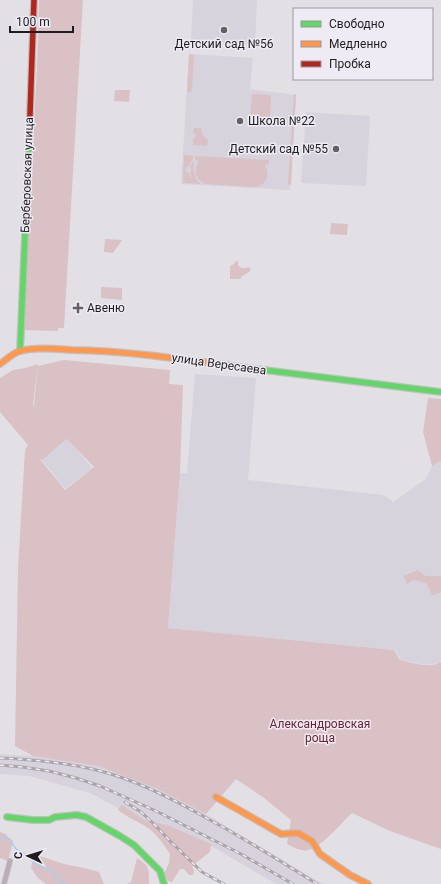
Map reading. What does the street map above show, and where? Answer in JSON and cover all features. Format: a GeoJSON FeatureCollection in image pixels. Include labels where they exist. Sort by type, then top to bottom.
{"type":"FeatureCollection","features":[{"type":"Feature","properties":{"kind":"street","name":"Берберовская улица"},"geometry":{"type":"LineString","coordinates":[[20,351],[34,0]]}},
{"type":"Feature","properties":{"kind":"street","name":"улица Вересаева"},"geometry":{"type":"LineString","coordinates":[[0,364],[20,351],[41,349],[84,350],[162,356],[259,370],[441,392]]}},
{"type":"Feature","properties":{"kind":"street"},"geometry":{"type":"LineString","coordinates":[[216,797],[281,834],[298,833],[312,841],[320,854],[350,875],[368,884]]}},
{"type":"Feature","properties":{"kind":"street"},"geometry":{"type":"LineString","coordinates":[[7,817],[49,820],[55,817],[77,815],[86,817],[134,845],[160,871],[164,884]]}},
{"type":"Feature","properties":{"kind":"street"},"geometry":{"type":"LineString","coordinates":[[4,884],[10,861]]}},
{"type":"Feature","properties":{"kind":"shaded area","name":"Детский сад №56"},"geometry":{"type":"Polygon","coordinates":[[[193,0],[257,0],[255,45],[191,42],[193,0]]]}},
{"type":"Feature","properties":{"kind":"shaded area","name":"Школа №22"},"geometry":{"type":"Polygon","coordinates":[[[189,54],[253,58],[250,89],[296,95],[290,190],[181,184],[189,54]]]}},
{"type":"Feature","properties":{"kind":"shaded area","name":"Детский сад №55"},"geometry":{"type":"Polygon","coordinates":[[[306,112],[370,116],[366,186],[301,183],[306,112]]]}},
{"type":"Feature","properties":{"kind":"shaded area"},"geometry":{"type":"Polygon","coordinates":[[[195,374],[256,378],[248,480],[384,495],[393,502],[426,479],[432,466],[441,461],[441,661],[439,663],[425,665],[401,660],[395,650],[168,628],[180,473],[187,473],[195,374]]]}},
{"type":"Feature","properties":{"kind":"shaded area"},"geometry":{"type":"Polygon","coordinates":[[[68,439],[92,468],[65,489],[42,460],[68,439]]]}},
{"type":"Feature","properties":{"kind":"shaded area"},"geometry":{"type":"Polygon","coordinates":[[[0,754],[33,756],[99,765],[155,788],[206,814],[323,884],[276,884],[199,839],[146,823],[90,793],[29,776],[0,774],[0,754]]]}},
{"type":"Feature","properties":{"kind":"green space"},"geometry":{"type":"Polygon","coordinates":[[[39,0],[83,0],[64,328],[58,328],[58,331],[24,330],[39,0]]]}},
{"type":"Feature","properties":{"kind":"green space"},"geometry":{"type":"Polygon","coordinates":[[[189,54],[194,55],[192,90],[187,92],[189,54]]]}},
{"type":"Feature","properties":{"kind":"green space"},"geometry":{"type":"Polygon","coordinates":[[[115,90],[130,90],[129,102],[114,101],[115,90]]]}},
{"type":"Feature","properties":{"kind":"green space"},"geometry":{"type":"Polygon","coordinates":[[[252,94],[271,95],[270,121],[250,120],[252,94]]]}},
{"type":"Feature","properties":{"kind":"green space"},"geometry":{"type":"Polygon","coordinates":[[[294,94],[296,95],[291,185],[288,184],[294,94]]]}},
{"type":"Feature","properties":{"kind":"green space"},"geometry":{"type":"Polygon","coordinates":[[[194,128],[201,128],[203,135],[208,140],[207,146],[193,145],[193,139],[196,136],[193,133],[194,128]]]}},
{"type":"Feature","properties":{"kind":"green space"},"geometry":{"type":"Polygon","coordinates":[[[184,155],[194,156],[189,166],[186,167],[185,170],[192,178],[190,172],[192,170],[190,167],[194,160],[194,174],[198,182],[201,184],[183,183],[184,155]]]}},
{"type":"Feature","properties":{"kind":"green space"},"geometry":{"type":"Polygon","coordinates":[[[195,156],[269,160],[269,164],[265,165],[267,176],[263,184],[256,187],[205,184],[197,177],[196,168],[199,161],[195,160],[195,156]]]}},
{"type":"Feature","properties":{"kind":"green space"},"geometry":{"type":"Polygon","coordinates":[[[331,223],[348,224],[347,235],[330,234],[331,223]]]}},
{"type":"Feature","properties":{"kind":"green space"},"geometry":{"type":"Polygon","coordinates":[[[105,239],[122,240],[113,253],[104,252],[105,239]]]}},
{"type":"Feature","properties":{"kind":"green space"},"geometry":{"type":"Polygon","coordinates":[[[238,261],[238,265],[241,268],[248,267],[251,269],[241,277],[241,279],[230,279],[230,266],[238,261]]]}},
{"type":"Feature","properties":{"kind":"green space"},"geometry":{"type":"Polygon","coordinates":[[[101,287],[122,288],[122,300],[101,298],[101,287]]]}},
{"type":"Feature","properties":{"kind":"green space","name":"Александровская роща"},"geometry":{"type":"Polygon","coordinates":[[[64,360],[170,370],[169,384],[183,385],[180,473],[168,628],[394,650],[400,660],[426,665],[441,662],[441,849],[390,831],[352,813],[320,844],[308,850],[300,850],[287,844],[291,820],[264,798],[236,779],[206,814],[155,788],[99,766],[33,756],[15,746],[18,569],[25,450],[28,445],[0,412],[0,378],[13,370],[38,364],[33,404],[36,407],[34,404],[38,366],[64,360]],[[67,439],[42,460],[39,458],[65,490],[94,467],[67,439]]]}},
{"type":"Feature","properties":{"kind":"green space"},"geometry":{"type":"Polygon","coordinates":[[[428,398],[441,399],[441,461],[432,466],[423,432],[428,398]]]}},
{"type":"Feature","properties":{"kind":"green space"},"geometry":{"type":"Polygon","coordinates":[[[418,570],[425,576],[441,577],[441,591],[439,593],[432,595],[426,583],[413,580],[407,584],[403,576],[418,570]]]}},
{"type":"Feature","properties":{"kind":"green space"},"geometry":{"type":"Polygon","coordinates":[[[121,805],[144,820],[167,825],[211,844],[210,852],[192,867],[194,870],[193,875],[189,875],[184,869],[180,869],[172,882],[168,881],[164,874],[169,863],[170,854],[153,832],[118,810],[121,805]]]}},
{"type":"Feature","properties":{"kind":"green space"},"geometry":{"type":"Polygon","coordinates":[[[0,832],[6,834],[13,841],[8,861],[0,858],[0,832]]]}},
{"type":"Feature","properties":{"kind":"green space"},"geometry":{"type":"Polygon","coordinates":[[[34,854],[64,864],[99,872],[104,884],[46,884],[38,878],[31,868],[34,854]]]}},
{"type":"Feature","properties":{"kind":"green space"},"geometry":{"type":"Polygon","coordinates":[[[137,858],[147,866],[149,884],[126,884],[131,882],[137,858]]]}},
{"type":"Feature","properties":{"kind":"waterway"},"geometry":{"type":"LineString","coordinates":[[0,838],[8,838],[17,850],[25,854],[34,863],[53,872],[59,881],[65,884]]}},
{"type":"Feature","properties":{"kind":"railway"},"geometry":{"type":"LineString","coordinates":[[0,758],[78,766],[108,773],[134,782],[168,797],[199,814],[251,843],[317,884]]}},
{"type":"Feature","properties":{"kind":"railway"},"geometry":{"type":"LineString","coordinates":[[0,765],[49,771],[100,786],[156,811],[241,854],[293,884]]}},
{"type":"Feature","properties":{"kind":"railway"},"geometry":{"type":"LineString","coordinates":[[125,802],[141,812],[202,872],[224,884]]}},
{"type":"Feature","properties":{"kind":"traffic: fast"},"geometry":{"type":"LineString","coordinates":[[20,351],[29,143]]}},
{"type":"Feature","properties":{"kind":"traffic: fast"},"geometry":{"type":"LineString","coordinates":[[248,368],[441,392]]}},
{"type":"Feature","properties":{"kind":"traffic: fast"},"geometry":{"type":"LineString","coordinates":[[7,817],[33,820],[49,820],[55,817],[77,815],[86,817],[134,845],[160,871],[164,884]]}},
{"type":"Feature","properties":{"kind":"traffic: slow"},"geometry":{"type":"LineString","coordinates":[[0,364],[20,351],[46,349],[138,354],[248,368]]}},
{"type":"Feature","properties":{"kind":"traffic: slow"},"geometry":{"type":"LineString","coordinates":[[216,797],[281,834],[298,833],[312,841],[320,854],[350,875],[368,884]]}},
{"type":"Feature","properties":{"kind":"traffic: jam"},"geometry":{"type":"LineString","coordinates":[[29,143],[34,0]]}},
{"type":"Feature","properties":{"kind":"place","name":"Детский сад №56"},"geometry":{"type":"Point","coordinates":[224,30]}},
{"type":"Feature","properties":{"kind":"place","name":"Школа №22"},"geometry":{"type":"Point","coordinates":[240,121]}},
{"type":"Feature","properties":{"kind":"place","name":"Детский сад №55"},"geometry":{"type":"Point","coordinates":[336,149]}},
{"type":"Feature","properties":{"kind":"place","name":"Авеню"},"geometry":{"type":"Point","coordinates":[78,308]}}]}
